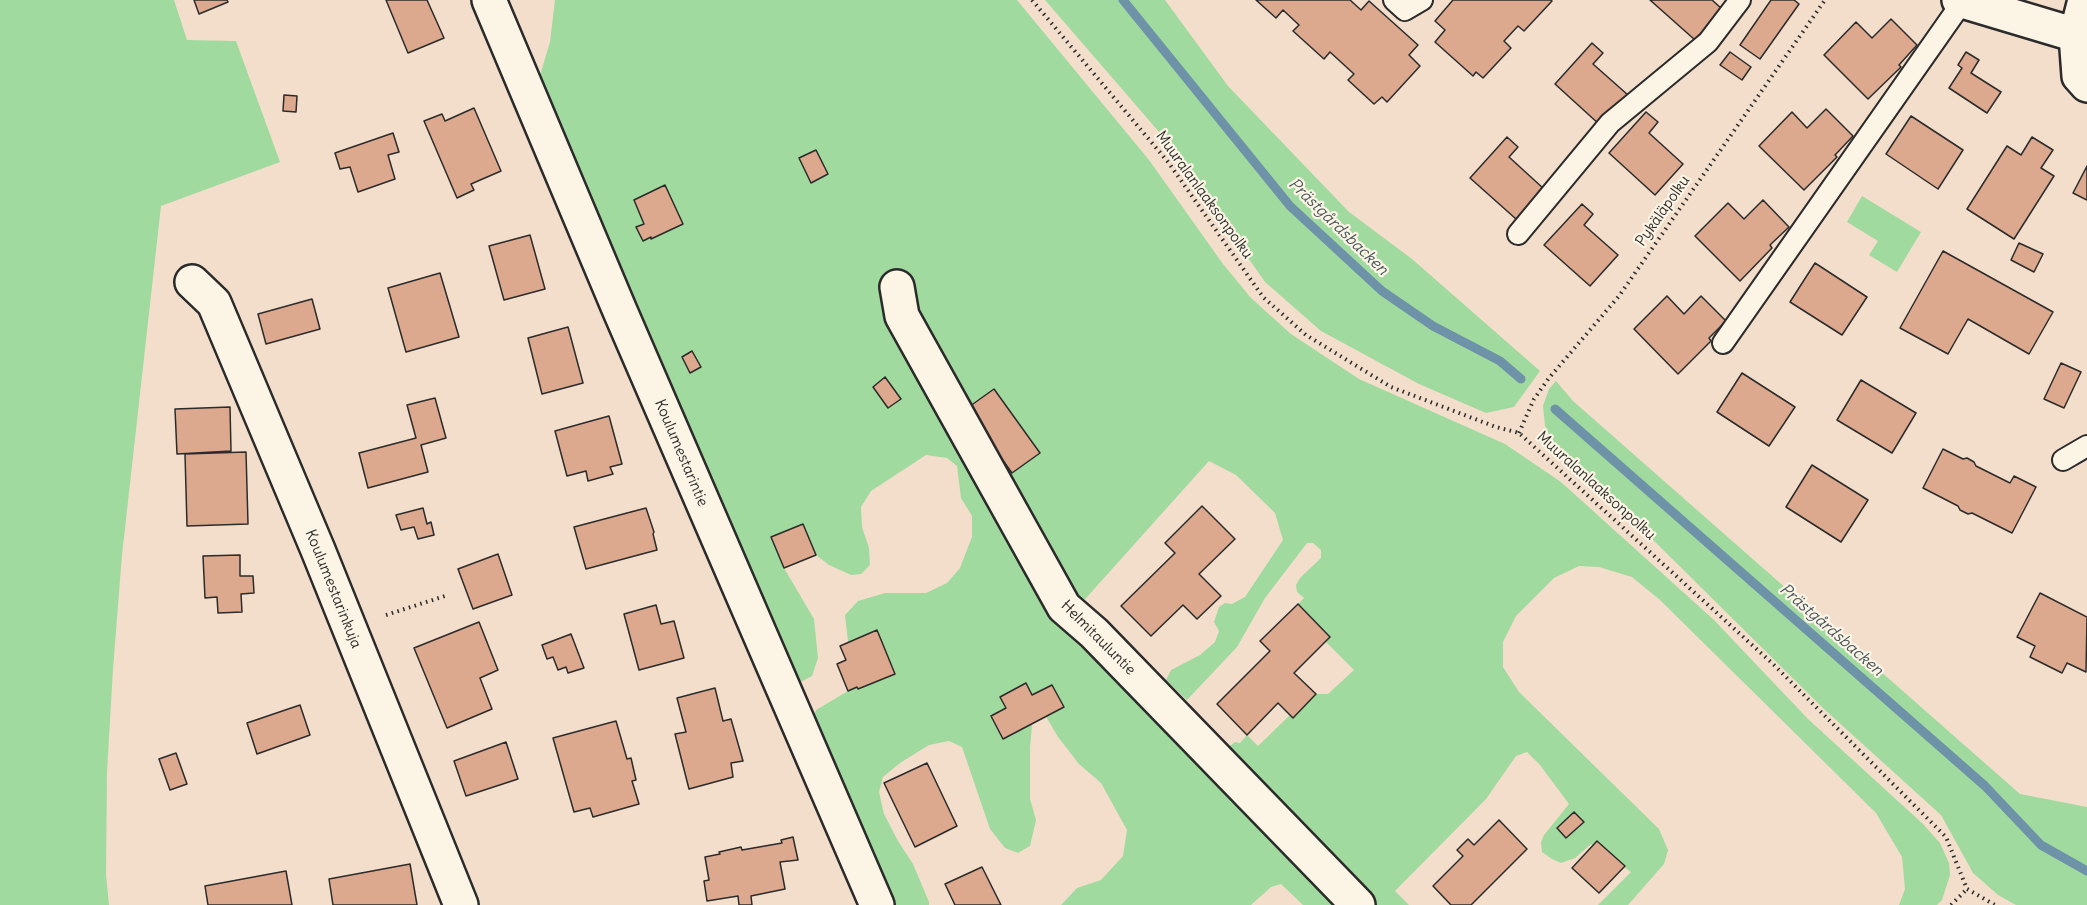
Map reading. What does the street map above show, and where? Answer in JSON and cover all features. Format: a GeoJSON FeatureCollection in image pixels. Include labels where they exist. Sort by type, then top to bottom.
{"type":"FeatureCollection","features":[{"type":"Feature","properties":{"kind":"street","name":"Koulumestarintie"},"geometry":{"type":"LineString","coordinates":[[489,0],[625,322],[877,905]]}},
{"type":"Feature","properties":{"kind":"street"},"geometry":{"type":"LineString","coordinates":[[2085,0],[2076,34],[2079,76],[2087,85]]}},
{"type":"Feature","properties":{"kind":"street"},"geometry":{"type":"LineString","coordinates":[[1961,1],[2076,34]]}},
{"type":"Feature","properties":{"kind":"street","name":"Koulumestarinkuja"},"geometry":{"type":"LineString","coordinates":[[192,282],[214,303],[318,550],[461,905]]}},
{"type":"Feature","properties":{"kind":"street","name":"Helmitauluntie"},"geometry":{"type":"LineString","coordinates":[[897,287],[902,316],[1064,608],[1094,633],[1358,905]]}},
{"type":"Feature","properties":{"kind":"lane"},"geometry":{"type":"LineString","coordinates":[[1394,0],[1405,10],[1422,0]]}},
{"type":"Feature","properties":{"kind":"lane"},"geometry":{"type":"LineString","coordinates":[[1518,234],[1610,123],[1708,42],[1740,0]]}},
{"type":"Feature","properties":{"kind":"lane"},"geometry":{"type":"LineString","coordinates":[[1723,343],[1961,1]]}},
{"type":"Feature","properties":{"kind":"lane"},"geometry":{"type":"LineString","coordinates":[[2063,460],[2087,446]]}},
{"type":"Feature","properties":{"kind":"path","name":"Muuralanlaaksonpolku"},"geometry":{"type":"LineString","coordinates":[[1032,0],[1168,162],[1263,297],[1306,334],[1391,387],[1496,427],[1520,433],[1773,664],[1946,837],[1967,889]]}},
{"type":"Feature","properties":{"kind":"path","name":"Pykäläpolku"},"geometry":{"type":"LineString","coordinates":[[1520,433],[1534,399],[1619,296],[1825,0]]}},
{"type":"Feature","properties":{"kind":"path"},"geometry":{"type":"LineString","coordinates":[[386,615],[446,596]]}},
{"type":"Feature","properties":{"kind":"path"},"geometry":{"type":"LineString","coordinates":[[1951,905],[1967,889],[1995,905]]}},
{"type":"Feature","properties":{"kind":"green space"},"geometry":{"type":"Polygon","coordinates":[[[0,0],[174,0],[187,40],[236,41],[280,162],[161,206],[122,555],[113,669],[107,772],[106,875],[109,905],[0,905],[0,0]]]}},
{"type":"Feature","properties":{"kind":"green space"},"geometry":{"type":"Polygon","coordinates":[[[555,0],[1017,0],[1149,160],[1223,264],[1251,298],[1291,334],[1359,379],[1505,444],[1561,482],[1714,620],[1808,719],[1923,824],[1940,843],[1949,863],[1950,875],[1942,900],[1937,905],[1899,905],[1905,889],[1902,857],[1876,813],[1660,600],[1632,577],[1599,567],[1579,566],[1554,578],[1516,616],[1503,642],[1503,667],[1519,692],[1659,829],[1668,850],[1664,864],[1628,905],[1598,905],[1631,872],[1591,844],[1575,858],[1561,863],[1542,852],[1541,842],[1544,835],[1569,804],[1540,765],[1527,752],[1516,756],[1486,799],[1395,891],[1409,905],[1372,905],[1227,748],[1235,742],[1240,743],[1247,735],[1258,746],[1290,715],[1293,718],[1316,694],[1328,694],[1354,670],[1326,642],[1330,637],[1298,604],[1304,598],[1297,592],[1296,585],[1300,578],[1321,558],[1321,550],[1313,543],[1307,543],[1265,598],[1237,647],[1187,700],[1166,680],[1171,670],[1200,655],[1215,642],[1219,631],[1214,622],[1219,607],[1225,603],[1232,604],[1245,597],[1283,540],[1275,513],[1236,475],[1209,461],[1078,607],[1055,611],[1338,905],[1303,905],[1281,884],[1271,887],[1251,905],[1061,905],[1077,888],[1101,880],[1123,856],[1127,830],[1101,783],[1079,764],[1058,737],[1041,708],[1033,714],[1030,748],[1030,799],[1036,820],[1030,846],[1018,853],[1005,848],[990,829],[962,747],[949,741],[929,745],[883,777],[879,792],[884,814],[913,864],[929,902],[929,905],[886,905],[810,731],[816,710],[848,691],[857,687],[859,689],[895,674],[877,631],[848,642],[845,615],[858,601],[885,593],[926,593],[947,583],[960,568],[972,537],[972,516],[961,498],[957,466],[947,458],[926,455],[871,491],[861,507],[862,527],[869,548],[870,565],[861,574],[851,575],[829,565],[816,555],[803,524],[771,537],[784,568],[814,619],[818,658],[812,676],[799,683],[538,82],[550,42],[555,0]]]}},
{"type":"Feature","properties":{"kind":"green space"},"geometry":{"type":"Polygon","coordinates":[[[1045,0],[1165,0],[1228,86],[1349,212],[1412,259],[1540,371],[1514,407],[1486,413],[1419,384],[1321,331],[1265,282],[1166,140],[1045,0]]]}},
{"type":"Feature","properties":{"kind":"green space"},"geometry":{"type":"Polygon","coordinates":[[[1862,196],[1921,232],[1897,272],[1869,255],[1878,241],[1847,222],[1862,196]]]}},
{"type":"Feature","properties":{"kind":"green space"},"geometry":{"type":"Polygon","coordinates":[[[1556,381],[1573,401],[2020,794],[2087,807],[2087,905],[2016,905],[1998,895],[1973,873],[1941,815],[1824,709],[1642,529],[1560,457],[1545,426],[1543,406],[1549,389],[1556,381]]]}},
{"type":"Feature","properties":{"kind":"building"},"geometry":{"type":"Polygon","coordinates":[[[194,0],[227,0],[228,2],[199,14],[194,0]]]}},
{"type":"Feature","properties":{"kind":"building"},"geometry":{"type":"Polygon","coordinates":[[[386,0],[427,0],[444,38],[408,53],[386,0]]]}},
{"type":"Feature","properties":{"kind":"building"},"geometry":{"type":"Polygon","coordinates":[[[1256,0],[1350,0],[1361,10],[1369,1],[1418,45],[1409,55],[1420,66],[1387,102],[1382,97],[1374,104],[1348,80],[1354,74],[1330,52],[1324,59],[1293,31],[1299,25],[1283,10],[1276,18],[1256,0]]]}},
{"type":"Feature","properties":{"kind":"building"},"geometry":{"type":"Polygon","coordinates":[[[1453,0],[1552,1],[1524,31],[1518,26],[1504,41],[1511,48],[1483,78],[1476,72],[1473,76],[1435,42],[1445,30],[1435,21],[1453,0]]]}},
{"type":"Feature","properties":{"kind":"building"},"geometry":{"type":"Polygon","coordinates":[[[1650,0],[1712,0],[1722,9],[1695,40],[1650,0]]]}},
{"type":"Feature","properties":{"kind":"building"},"geometry":{"type":"Polygon","coordinates":[[[1771,0],[1794,0],[1799,4],[1760,59],[1740,45],[1771,0]]]}},
{"type":"Feature","properties":{"kind":"building"},"geometry":{"type":"Polygon","coordinates":[[[1891,19],[1917,45],[1899,65],[1901,67],[1868,99],[1824,55],[1856,22],[1872,38],[1891,19]]]}},
{"type":"Feature","properties":{"kind":"building"},"geometry":{"type":"Polygon","coordinates":[[[1592,43],[1603,53],[1593,64],[1628,95],[1600,125],[1555,84],[1592,43]]]}},
{"type":"Feature","properties":{"kind":"building"},"geometry":{"type":"Polygon","coordinates":[[[1730,52],[1751,67],[1742,80],[1720,65],[1730,52]]]}},
{"type":"Feature","properties":{"kind":"building"},"geometry":{"type":"Polygon","coordinates":[[[1966,52],[1979,60],[1971,73],[2001,92],[1987,113],[1949,88],[1962,68],[1958,65],[1966,52]]]}},
{"type":"Feature","properties":{"kind":"building"},"geometry":{"type":"Polygon","coordinates":[[[284,95],[297,96],[296,112],[283,111],[284,95]]]}},
{"type":"Feature","properties":{"kind":"building"},"geometry":{"type":"Polygon","coordinates":[[[474,108],[501,171],[471,184],[474,190],[457,198],[424,121],[442,114],[445,121],[474,108]]]}},
{"type":"Feature","properties":{"kind":"building"},"geometry":{"type":"Polygon","coordinates":[[[1826,109],[1853,136],[1835,155],[1837,157],[1804,190],[1759,146],[1792,112],[1807,128],[1826,109]]]}},
{"type":"Feature","properties":{"kind":"building"},"geometry":{"type":"Polygon","coordinates":[[[1646,112],[1658,122],[1649,133],[1683,164],[1655,195],[1609,153],[1646,112]]]}},
{"type":"Feature","properties":{"kind":"building"},"geometry":{"type":"Polygon","coordinates":[[[1911,116],[1963,150],[1938,189],[1886,154],[1911,116]]]}},
{"type":"Feature","properties":{"kind":"building"},"geometry":{"type":"Polygon","coordinates":[[[393,133],[399,152],[388,155],[395,179],[358,192],[350,167],[340,169],[335,153],[393,133]]]}},
{"type":"Feature","properties":{"kind":"building"},"geometry":{"type":"Polygon","coordinates":[[[1507,137],[1518,147],[1509,157],[1544,189],[1516,219],[1470,178],[1507,137]]]}},
{"type":"Feature","properties":{"kind":"building"},"geometry":{"type":"Polygon","coordinates":[[[2032,137],[2053,150],[2041,168],[2054,176],[2014,239],[1967,209],[2007,146],[2021,155],[2032,137]]]}},
{"type":"Feature","properties":{"kind":"building"},"geometry":{"type":"Polygon","coordinates":[[[816,150],[828,174],[811,183],[799,158],[816,150]]]}},
{"type":"Feature","properties":{"kind":"building"},"geometry":{"type":"Polygon","coordinates":[[[2087,166],[2087,200],[2073,193],[2087,166]]]}},
{"type":"Feature","properties":{"kind":"building"},"geometry":{"type":"Polygon","coordinates":[[[665,185],[683,224],[643,241],[636,227],[644,224],[634,200],[665,185]]]}},
{"type":"Feature","properties":{"kind":"building"},"geometry":{"type":"Polygon","coordinates":[[[1763,200],[1789,227],[1770,245],[1772,248],[1740,281],[1695,236],[1728,203],[1744,219],[1763,200]]]}},
{"type":"Feature","properties":{"kind":"building"},"geometry":{"type":"Polygon","coordinates":[[[1582,204],[1593,214],[1584,225],[1618,255],[1590,286],[1544,245],[1582,204]]]}},
{"type":"Feature","properties":{"kind":"building"},"geometry":{"type":"Polygon","coordinates":[[[530,235],[545,289],[504,300],[489,246],[530,235]]]}},
{"type":"Feature","properties":{"kind":"building"},"geometry":{"type":"Polygon","coordinates":[[[2019,243],[2043,254],[2034,272],[2011,260],[2019,243]]]}},
{"type":"Feature","properties":{"kind":"building"},"geometry":{"type":"Polygon","coordinates":[[[1943,251],[2053,312],[2029,354],[1968,319],[1948,354],[1900,328],[1943,251]]]}},
{"type":"Feature","properties":{"kind":"building"},"geometry":{"type":"Polygon","coordinates":[[[1815,263],[1867,297],[1842,335],[1790,302],[1815,263]]]}},
{"type":"Feature","properties":{"kind":"building"},"geometry":{"type":"Polygon","coordinates":[[[440,273],[459,337],[406,352],[388,288],[440,273]]]}},
{"type":"Feature","properties":{"kind":"building"},"geometry":{"type":"Polygon","coordinates":[[[1667,296],[1684,314],[1701,296],[1726,321],[1709,338],[1711,341],[1678,374],[1634,329],[1667,296]]]}},
{"type":"Feature","properties":{"kind":"building"},"geometry":{"type":"Polygon","coordinates":[[[312,299],[320,329],[266,344],[258,314],[312,299]]]}},
{"type":"Feature","properties":{"kind":"building"},"geometry":{"type":"Polygon","coordinates":[[[568,327],[583,383],[542,394],[528,338],[568,327]]]}},
{"type":"Feature","properties":{"kind":"building"},"geometry":{"type":"Polygon","coordinates":[[[692,351],[701,367],[690,373],[682,357],[692,351]]]}},
{"type":"Feature","properties":{"kind":"building"},"geometry":{"type":"Polygon","coordinates":[[[2061,363],[2081,372],[2064,408],[2044,399],[2061,363]]]}},
{"type":"Feature","properties":{"kind":"building"},"geometry":{"type":"Polygon","coordinates":[[[1742,373],[1795,407],[1769,446],[1717,412],[1742,373]]]}},
{"type":"Feature","properties":{"kind":"building"},"geometry":{"type":"Polygon","coordinates":[[[885,377],[901,399],[888,408],[873,387],[885,377]]]}},
{"type":"Feature","properties":{"kind":"building"},"geometry":{"type":"Polygon","coordinates":[[[1861,380],[1916,413],[1892,453],[1837,420],[1861,380]]]}},
{"type":"Feature","properties":{"kind":"building"},"geometry":{"type":"Polygon","coordinates":[[[994,389],[1040,453],[1012,473],[966,409],[994,389]]]}},
{"type":"Feature","properties":{"kind":"building"},"geometry":{"type":"Polygon","coordinates":[[[435,398],[446,438],[421,445],[428,472],[368,488],[359,453],[416,438],[407,405],[435,398]]]}},
{"type":"Feature","properties":{"kind":"building"},"geometry":{"type":"Polygon","coordinates":[[[230,407],[231,451],[177,454],[175,409],[230,407]]]}},
{"type":"Feature","properties":{"kind":"building"},"geometry":{"type":"Polygon","coordinates":[[[609,416],[622,464],[610,467],[613,474],[588,481],[586,471],[567,476],[555,431],[609,416]]]}},
{"type":"Feature","properties":{"kind":"building"},"geometry":{"type":"Polygon","coordinates":[[[1943,449],[1963,459],[1967,458],[1976,466],[2010,483],[2014,476],[2036,487],[2012,533],[1972,513],[1968,514],[1960,510],[1958,506],[1923,488],[1943,449]]]}},
{"type":"Feature","properties":{"kind":"building"},"geometry":{"type":"Polygon","coordinates":[[[246,452],[248,524],[187,526],[185,454],[246,452]]]}},
{"type":"Feature","properties":{"kind":"building"},"geometry":{"type":"Polygon","coordinates":[[[1812,465],[1868,500],[1841,542],[1786,507],[1812,465]]]}},
{"type":"Feature","properties":{"kind":"building"},"geometry":{"type":"Polygon","coordinates":[[[1202,506],[1235,539],[1199,574],[1221,596],[1197,619],[1183,605],[1151,636],[1121,606],[1175,553],[1165,543],[1202,506]]]}},
{"type":"Feature","properties":{"kind":"building"},"geometry":{"type":"Polygon","coordinates":[[[423,508],[427,524],[431,522],[434,535],[418,539],[414,527],[401,530],[396,515],[423,508]]]}},
{"type":"Feature","properties":{"kind":"building"},"geometry":{"type":"Polygon","coordinates":[[[646,508],[657,550],[586,569],[574,527],[646,508]]]}},
{"type":"Feature","properties":{"kind":"building"},"geometry":{"type":"Polygon","coordinates":[[[803,524],[816,555],[784,568],[771,537],[803,524]]]}},
{"type":"Feature","properties":{"kind":"building"},"geometry":{"type":"Polygon","coordinates":[[[498,554],[512,595],[473,609],[458,569],[498,554]]]}},
{"type":"Feature","properties":{"kind":"building"},"geometry":{"type":"Polygon","coordinates":[[[240,555],[240,576],[253,576],[254,593],[241,594],[242,612],[218,613],[217,597],[205,598],[203,556],[240,555]]]}},
{"type":"Feature","properties":{"kind":"building"},"geometry":{"type":"Polygon","coordinates":[[[2040,593],[2087,617],[2086,672],[2067,663],[2062,673],[2030,657],[2035,646],[2017,637],[2040,593]]]}},
{"type":"Feature","properties":{"kind":"building"},"geometry":{"type":"Polygon","coordinates":[[[1298,604],[1330,637],[1294,673],[1316,694],[1293,718],[1278,703],[1247,735],[1217,704],[1270,651],[1260,641],[1298,604]]]}},
{"type":"Feature","properties":{"kind":"building"},"geometry":{"type":"Polygon","coordinates":[[[656,605],[661,624],[674,621],[684,658],[639,670],[624,614],[656,605]]]}},
{"type":"Feature","properties":{"kind":"building"},"geometry":{"type":"Polygon","coordinates":[[[479,622],[498,670],[480,678],[492,709],[447,728],[414,648],[479,622]]]}},
{"type":"Feature","properties":{"kind":"building"},"geometry":{"type":"Polygon","coordinates":[[[877,630],[895,674],[848,691],[837,664],[846,660],[840,646],[877,630]]]}},
{"type":"Feature","properties":{"kind":"building"},"geometry":{"type":"Polygon","coordinates":[[[571,634],[584,668],[568,673],[566,667],[558,670],[553,657],[547,659],[542,645],[571,634]]]}},
{"type":"Feature","properties":{"kind":"building"},"geometry":{"type":"Polygon","coordinates":[[[1026,683],[1032,695],[1052,685],[1064,707],[1003,739],[991,716],[1006,708],[1000,697],[1026,683]]]}},
{"type":"Feature","properties":{"kind":"building"},"geometry":{"type":"Polygon","coordinates":[[[715,688],[723,721],[731,719],[743,761],[731,763],[733,777],[689,789],[675,734],[686,732],[677,698],[715,688]]]}},
{"type":"Feature","properties":{"kind":"building"},"geometry":{"type":"Polygon","coordinates":[[[300,705],[310,735],[257,754],[247,723],[300,705]]]}},
{"type":"Feature","properties":{"kind":"building"},"geometry":{"type":"Polygon","coordinates":[[[616,721],[627,759],[631,758],[636,780],[632,781],[639,804],[593,817],[590,808],[574,812],[553,738],[616,721]]]}},
{"type":"Feature","properties":{"kind":"building"},"geometry":{"type":"Polygon","coordinates":[[[506,742],[518,779],[466,796],[454,761],[506,742]]]}},
{"type":"Feature","properties":{"kind":"building"},"geometry":{"type":"Polygon","coordinates":[[[176,753],[187,784],[170,790],[159,759],[176,753]]]}},
{"type":"Feature","properties":{"kind":"building"},"geometry":{"type":"Polygon","coordinates":[[[927,763],[957,826],[915,847],[884,783],[927,763]]]}},
{"type":"Feature","properties":{"kind":"building"},"geometry":{"type":"Polygon","coordinates":[[[1574,812],[1584,822],[1566,838],[1557,828],[1574,812]]]}},
{"type":"Feature","properties":{"kind":"building"},"geometry":{"type":"Polygon","coordinates":[[[1499,820],[1527,849],[1471,905],[1451,905],[1433,886],[1463,856],[1457,850],[1468,839],[1474,845],[1499,820]]]}},
{"type":"Feature","properties":{"kind":"building"},"geometry":{"type":"Polygon","coordinates":[[[793,837],[798,860],[780,862],[785,889],[751,896],[752,905],[739,905],[738,896],[707,901],[704,881],[709,880],[705,857],[741,847],[742,850],[782,843],[781,840],[793,837]]]}},
{"type":"Feature","properties":{"kind":"building"},"geometry":{"type":"Polygon","coordinates":[[[1597,841],[1625,866],[1599,893],[1572,868],[1597,841]]]}},
{"type":"Feature","properties":{"kind":"building"},"geometry":{"type":"Polygon","coordinates":[[[410,864],[417,905],[333,905],[329,879],[410,864]]]}},
{"type":"Feature","properties":{"kind":"building"},"geometry":{"type":"Polygon","coordinates":[[[982,867],[1001,905],[955,905],[945,884],[982,867]]]}},
{"type":"Feature","properties":{"kind":"building"},"geometry":{"type":"Polygon","coordinates":[[[286,871],[292,905],[208,905],[205,886],[286,871]]]}},
{"type":"Feature","properties":{"kind":"waterway","name":"Prästgårdsbacken"},"geometry":{"type":"LineString","coordinates":[[1123,0],[1290,206],[1382,291],[1433,326],[1500,361],[1521,379]]}},
{"type":"Feature","properties":{"kind":"waterway","name":"Prästgårdsbacken"},"geometry":{"type":"LineString","coordinates":[[1555,409],[1985,786],[2041,845],[2087,871]]}}]}
